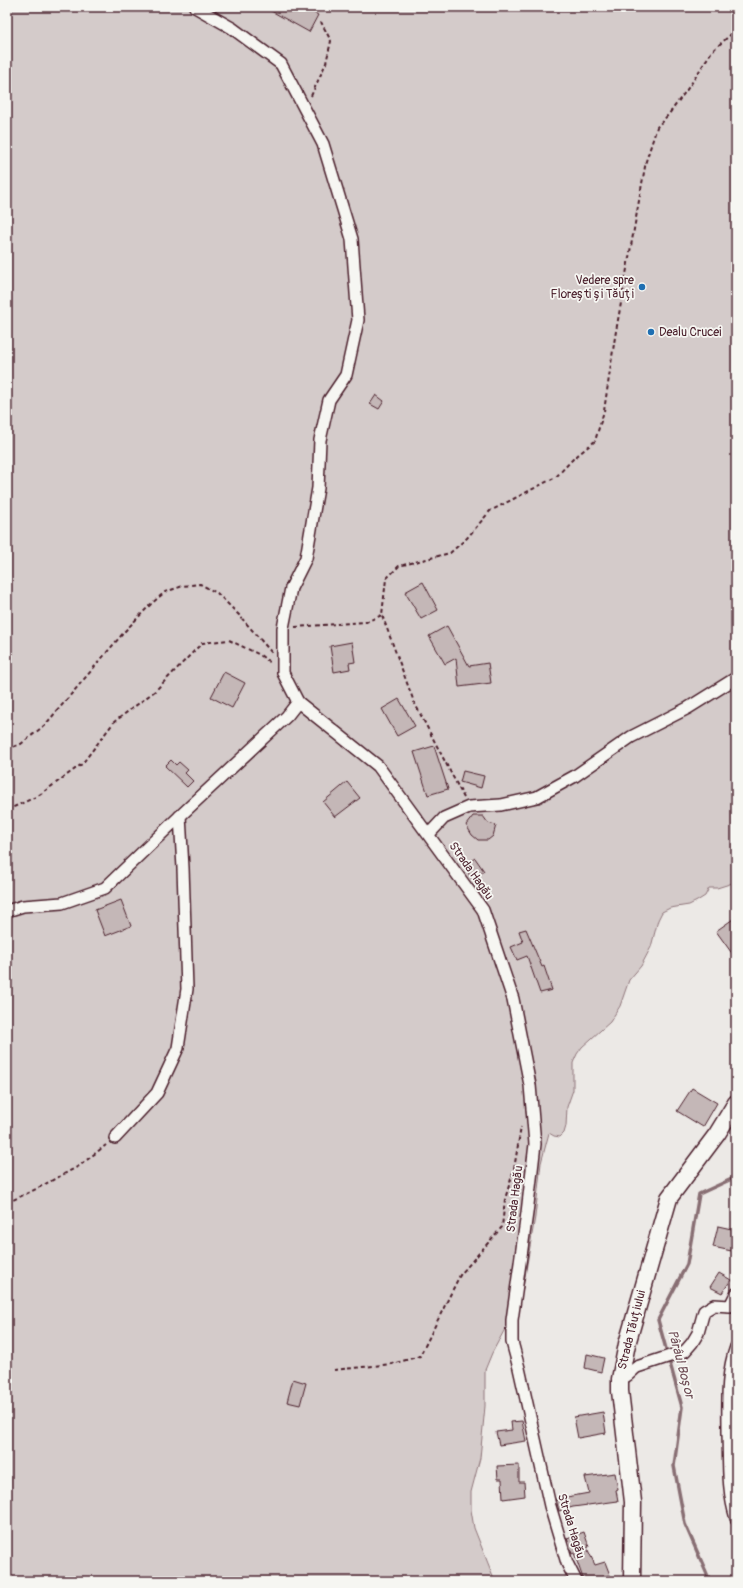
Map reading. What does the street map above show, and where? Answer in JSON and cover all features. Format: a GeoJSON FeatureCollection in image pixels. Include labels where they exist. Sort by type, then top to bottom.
{"type":"FeatureCollection","features":[{"type":"Feature","properties":{"kind":"street"},"geometry":{"type":"LineString","coordinates":[[7,911],[23,906],[62,903],[105,888],[287,716],[298,702],[283,673],[283,628],[291,588],[306,558],[318,488],[320,440],[329,400],[346,375],[358,320],[352,239],[323,144],[281,64],[232,28],[195,7]]}},
{"type":"Feature","properties":{"kind":"street"},"geometry":{"type":"LineString","coordinates":[[428,834],[444,818],[469,807],[501,805],[537,797],[575,776],[631,737],[688,708],[736,678]]}},
{"type":"Feature","properties":{"kind":"street","name":"Strada Hagău"},"geometry":{"type":"LineString","coordinates":[[298,702],[378,766],[428,834],[483,910],[513,999],[530,1085],[535,1144],[512,1320],[512,1342],[520,1368],[550,1506],[567,1563],[576,1581]]}},
{"type":"Feature","properties":{"kind":"street"},"geometry":{"type":"LineString","coordinates":[[115,1138],[157,1093],[178,1048],[187,989],[180,816]]}},
{"type":"Feature","properties":{"kind":"street","name":"Strada Tăuțiului"},"geometry":{"type":"LineString","coordinates":[[632,1581],[633,1502],[620,1391],[620,1378],[627,1344],[669,1198],[717,1134],[736,1103]]}},
{"type":"Feature","properties":{"kind":"street"},"geometry":{"type":"LineString","coordinates":[[620,1378],[627,1377],[632,1370],[637,1367],[685,1350],[692,1343],[698,1333],[704,1311],[709,1307],[722,1305],[733,1309],[736,1294]]}},
{"type":"Feature","properties":{"kind":"street"},"geometry":{"type":"LineString","coordinates":[[736,1348],[730,1371],[727,1411],[729,1481],[732,1506],[736,1518]]}},
{"type":"Feature","properties":{"kind":"path"},"geometry":{"type":"LineString","coordinates":[[305,110],[326,63],[331,41],[321,22]]}},
{"type":"Feature","properties":{"kind":"path"},"geometry":{"type":"LineString","coordinates":[[469,807],[414,702],[382,615],[386,579],[399,566],[450,553],[467,538],[490,511],[556,477],[572,459],[595,441],[604,411],[615,337],[646,161],[657,127],[669,114],[691,84],[712,51],[736,30]]}},
{"type":"Feature","properties":{"kind":"path"},"geometry":{"type":"LineString","coordinates":[[7,749],[21,744],[45,725],[92,668],[140,615],[165,592],[183,586],[200,584],[217,593],[260,639],[270,651],[273,659],[271,664],[260,655],[229,640],[202,643],[154,691],[114,722],[82,764],[38,796],[7,810]]}},
{"type":"Feature","properties":{"kind":"path"},"geometry":{"type":"LineString","coordinates":[[283,628],[366,622],[382,615]]}},
{"type":"Feature","properties":{"kind":"path"},"geometry":{"type":"LineString","coordinates":[[334,1370],[392,1364],[420,1356],[460,1275],[502,1227],[506,1199],[514,1169],[521,1126]]}},
{"type":"Feature","properties":{"kind":"path"},"geometry":{"type":"LineString","coordinates":[[7,1202],[36,1189],[79,1166],[115,1138]]}},
{"type":"Feature","properties":{"kind":"shaded area"},"geometry":{"type":"Polygon","coordinates":[[[7,7],[736,7],[736,882],[717,888],[709,888],[705,896],[697,901],[689,905],[670,908],[662,912],[658,920],[651,947],[641,966],[629,980],[620,1006],[610,1022],[582,1047],[573,1063],[573,1090],[567,1107],[564,1133],[560,1137],[549,1133],[541,1163],[535,1217],[523,1288],[518,1305],[492,1353],[485,1370],[485,1406],[480,1458],[471,1492],[471,1510],[474,1528],[495,1581],[7,1581],[7,7]]]}},
{"type":"Feature","properties":{"kind":"building"},"geometry":{"type":"Polygon","coordinates":[[[264,7],[304,7],[318,15],[309,32],[264,7]]]}},
{"type":"Feature","properties":{"kind":"building"},"geometry":{"type":"Polygon","coordinates":[[[376,395],[384,401],[379,409],[370,404],[376,395]]]}},
{"type":"Feature","properties":{"kind":"building"},"geometry":{"type":"Polygon","coordinates":[[[423,582],[438,610],[421,619],[405,592],[423,582]]]}},
{"type":"Feature","properties":{"kind":"building"},"geometry":{"type":"Polygon","coordinates":[[[447,626],[469,666],[488,663],[491,683],[459,687],[456,658],[445,664],[429,636],[447,626]]]}},
{"type":"Feature","properties":{"kind":"building"},"geometry":{"type":"Polygon","coordinates":[[[352,642],[355,662],[349,663],[350,669],[334,672],[330,646],[352,642]]]}},
{"type":"Feature","properties":{"kind":"building"},"geometry":{"type":"Polygon","coordinates":[[[224,672],[245,683],[232,708],[211,697],[224,672]]]}},
{"type":"Feature","properties":{"kind":"building"},"geometry":{"type":"Polygon","coordinates":[[[399,699],[415,726],[397,736],[382,709],[399,699]]]}},
{"type":"Feature","properties":{"kind":"building"},"geometry":{"type":"Polygon","coordinates":[[[434,746],[448,789],[428,795],[414,752],[434,746]]]}},
{"type":"Feature","properties":{"kind":"building"},"geometry":{"type":"Polygon","coordinates":[[[171,760],[176,765],[179,762],[188,770],[185,773],[193,781],[187,787],[165,766],[171,760]]]}},
{"type":"Feature","properties":{"kind":"building"},"geometry":{"type":"Polygon","coordinates":[[[463,771],[484,776],[481,788],[460,782],[463,771]]]}},
{"type":"Feature","properties":{"kind":"building"},"geometry":{"type":"Polygon","coordinates":[[[347,782],[360,798],[335,817],[323,802],[347,782]]]}},
{"type":"Feature","properties":{"kind":"building"},"geometry":{"type":"Polygon","coordinates":[[[473,816],[483,816],[488,823],[496,825],[493,836],[488,840],[478,840],[472,835],[466,825],[473,816]]]}},
{"type":"Feature","properties":{"kind":"building"},"geometry":{"type":"Polygon","coordinates":[[[475,858],[484,871],[472,879],[464,866],[475,858]]]}},
{"type":"Feature","properties":{"kind":"building"},"geometry":{"type":"Polygon","coordinates":[[[121,900],[131,926],[105,936],[95,910],[121,900]]]}},
{"type":"Feature","properties":{"kind":"building"},"geometry":{"type":"Polygon","coordinates":[[[736,917],[736,959],[716,931],[736,917]]]}},
{"type":"Feature","properties":{"kind":"building"},"geometry":{"type":"Polygon","coordinates":[[[526,929],[542,967],[544,966],[552,990],[540,993],[527,956],[517,960],[511,947],[523,942],[519,931],[526,929]]]}},
{"type":"Feature","properties":{"kind":"building"},"geometry":{"type":"Polygon","coordinates":[[[692,1088],[717,1103],[703,1127],[677,1111],[692,1088]]]}},
{"type":"Feature","properties":{"kind":"building"},"geometry":{"type":"Polygon","coordinates":[[[718,1226],[736,1230],[736,1252],[713,1247],[718,1226]]]}},
{"type":"Feature","properties":{"kind":"building"},"geometry":{"type":"Polygon","coordinates":[[[719,1273],[731,1280],[722,1293],[710,1287],[719,1273]]]}},
{"type":"Feature","properties":{"kind":"building"},"geometry":{"type":"Polygon","coordinates":[[[587,1354],[604,1358],[601,1372],[585,1368],[587,1354]]]}},
{"type":"Feature","properties":{"kind":"building"},"geometry":{"type":"Polygon","coordinates":[[[293,1379],[306,1383],[300,1405],[287,1402],[293,1379]]]}},
{"type":"Feature","properties":{"kind":"building"},"geometry":{"type":"Polygon","coordinates":[[[603,1412],[606,1433],[578,1438],[574,1417],[603,1412]]]}},
{"type":"Feature","properties":{"kind":"building"},"geometry":{"type":"Polygon","coordinates":[[[522,1421],[526,1441],[499,1445],[496,1432],[512,1430],[511,1422],[522,1421]]]}},
{"type":"Feature","properties":{"kind":"building"},"geometry":{"type":"Polygon","coordinates":[[[519,1465],[519,1482],[524,1482],[525,1496],[503,1499],[502,1479],[498,1479],[497,1466],[519,1465]]]}},
{"type":"Feature","properties":{"kind":"building"},"geometry":{"type":"Polygon","coordinates":[[[615,1473],[618,1489],[616,1490],[618,1501],[573,1507],[559,1511],[556,1499],[589,1493],[585,1477],[615,1473]]]}},
{"type":"Feature","properties":{"kind":"building"},"geometry":{"type":"Polygon","coordinates":[[[584,1532],[589,1547],[587,1548],[595,1565],[605,1562],[610,1575],[591,1581],[584,1581],[574,1553],[572,1554],[567,1538],[584,1532]]]}},
{"type":"Feature","properties":{"kind":"waterway","name":"Pârâul Boșor"},"geometry":{"type":"LineString","coordinates":[[710,1581],[685,1524],[674,1466],[682,1407],[658,1320],[687,1264],[699,1194],[736,1177]]}},
{"type":"Feature","properties":{"kind":"place","name":"Vedere spre Florești și Tăuți"},"geometry":{"type":"Point","coordinates":[642,287]}},
{"type":"Feature","properties":{"kind":"place","name":"Dealu Crucei"},"geometry":{"type":"Point","coordinates":[651,332]}}]}
